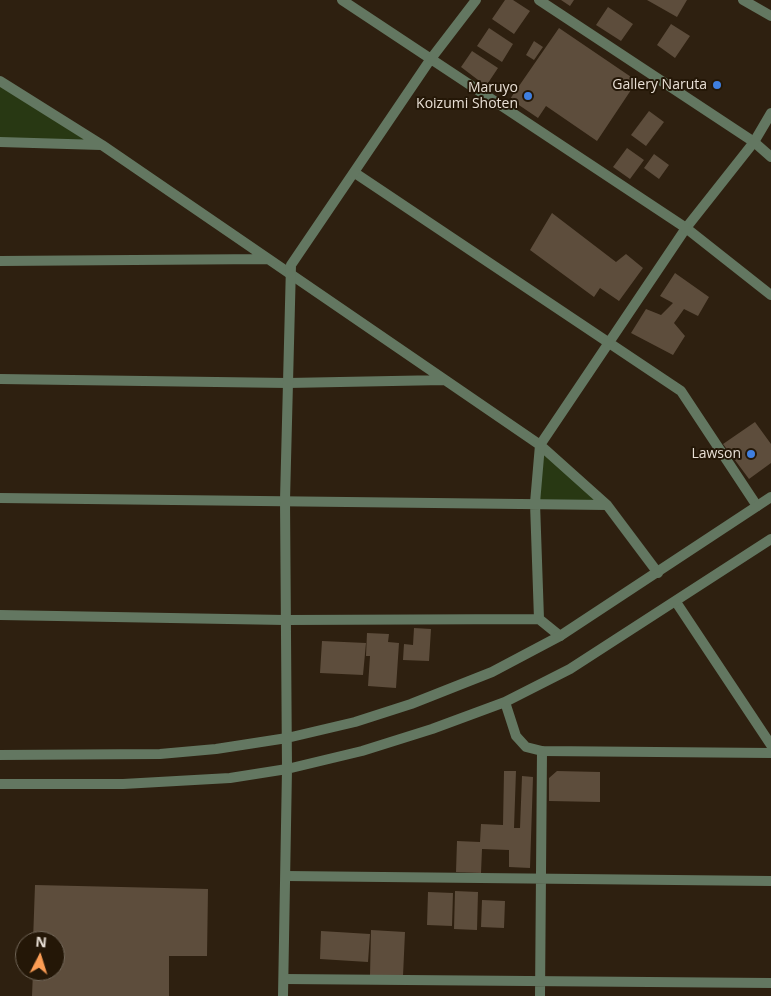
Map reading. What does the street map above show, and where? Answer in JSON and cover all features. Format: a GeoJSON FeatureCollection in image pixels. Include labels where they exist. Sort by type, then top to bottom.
{"type":"FeatureCollection","features":[{"type":"Feature","properties":{"kind":"street"},"geometry":{"type":"LineString","coordinates":[[342,0],[686,228],[771,295]]}},
{"type":"Feature","properties":{"kind":"street"},"geometry":{"type":"LineString","coordinates":[[283,996],[287,769],[285,500],[291,265],[356,173],[430,60],[476,0]]}},
{"type":"Feature","properties":{"kind":"street"},"geometry":{"type":"LineString","coordinates":[[539,0],[754,142],[771,157]]}},
{"type":"Feature","properties":{"kind":"street"},"geometry":{"type":"LineString","coordinates":[[743,0],[771,16]]}},
{"type":"Feature","properties":{"kind":"street"},"geometry":{"type":"LineString","coordinates":[[0,80],[102,145],[540,445],[607,505],[658,573]]}},
{"type":"Feature","properties":{"kind":"street"},"geometry":{"type":"LineString","coordinates":[[539,619],[535,503],[540,445],[610,344],[686,228],[754,142],[771,113]]}},
{"type":"Feature","properties":{"kind":"street"},"geometry":{"type":"LineString","coordinates":[[0,142],[102,145]]}},
{"type":"Feature","properties":{"kind":"street"},"geometry":{"type":"LineString","coordinates":[[356,173],[681,391],[757,506]]}},
{"type":"Feature","properties":{"kind":"street"},"geometry":{"type":"LineString","coordinates":[[0,261],[268,259]]}},
{"type":"Feature","properties":{"kind":"street"},"geometry":{"type":"LineString","coordinates":[[0,379],[288,383],[444,380]]}},
{"type":"Feature","properties":{"kind":"street"},"geometry":{"type":"LineString","coordinates":[[0,754],[160,754],[216,750],[287,738],[355,722],[411,704],[492,672],[560,636],[771,497]]}},
{"type":"Feature","properties":{"kind":"street"},"geometry":{"type":"LineString","coordinates":[[0,498],[607,505]]}},
{"type":"Feature","properties":{"kind":"street"},"geometry":{"type":"LineString","coordinates":[[0,784],[123,784],[230,778],[287,769],[397,740],[505,702],[570,668],[676,602],[771,539]]}},
{"type":"Feature","properties":{"kind":"street"},"geometry":{"type":"LineString","coordinates":[[676,602],[771,745]]}},
{"type":"Feature","properties":{"kind":"street"},"geometry":{"type":"LineString","coordinates":[[0,615],[285,620],[539,619],[560,636]]}},
{"type":"Feature","properties":{"kind":"street"},"geometry":{"type":"LineString","coordinates":[[505,702],[516,736],[526,747],[542,752],[771,752]]}},
{"type":"Feature","properties":{"kind":"street"},"geometry":{"type":"LineString","coordinates":[[540,996],[542,752]]}},
{"type":"Feature","properties":{"kind":"street"},"geometry":{"type":"LineString","coordinates":[[286,876],[771,881]]}},
{"type":"Feature","properties":{"kind":"street"},"geometry":{"type":"LineString","coordinates":[[284,979],[771,982]]}},
{"type":"Feature","properties":{"kind":"green space"},"geometry":{"type":"Polygon","coordinates":[[[0,81],[102,145],[0,142],[0,81]]]}},
{"type":"Feature","properties":{"kind":"green space"},"geometry":{"type":"Polygon","coordinates":[[[540,445],[607,505],[535,503],[540,445]]]}},
{"type":"Feature","properties":{"kind":"building"},"geometry":{"type":"Polygon","coordinates":[[[505,0],[513,0],[530,11],[514,34],[492,19],[505,0]]]}},
{"type":"Feature","properties":{"kind":"building"},"geometry":{"type":"Polygon","coordinates":[[[561,0],[574,0],[570,6],[561,0]]]}},
{"type":"Feature","properties":{"kind":"building"},"geometry":{"type":"Polygon","coordinates":[[[647,0],[687,0],[677,17],[647,0]]]}},
{"type":"Feature","properties":{"kind":"building"},"geometry":{"type":"Polygon","coordinates":[[[608,7],[633,24],[621,41],[596,25],[608,7]]]}},
{"type":"Feature","properties":{"kind":"building"},"geometry":{"type":"Polygon","coordinates":[[[671,24],[690,36],[675,58],[657,45],[671,24]]]}},
{"type":"Feature","properties":{"kind":"building"},"geometry":{"type":"Polygon","coordinates":[[[489,28],[513,44],[502,62],[477,46],[489,28]]]}},
{"type":"Feature","properties":{"kind":"building"},"geometry":{"type":"Polygon","coordinates":[[[559,28],[637,81],[597,141],[546,106],[538,118],[510,99],[559,28]]]}},
{"type":"Feature","properties":{"kind":"building"},"geometry":{"type":"Polygon","coordinates":[[[534,41],[543,47],[534,60],[526,55],[534,41]]]}},
{"type":"Feature","properties":{"kind":"building"},"geometry":{"type":"Polygon","coordinates":[[[472,51],[498,68],[486,86],[461,67],[472,51]]]}},
{"type":"Feature","properties":{"kind":"building"},"geometry":{"type":"Polygon","coordinates":[[[649,111],[664,122],[646,146],[631,135],[649,111]]]}},
{"type":"Feature","properties":{"kind":"building"},"geometry":{"type":"Polygon","coordinates":[[[627,148],[644,160],[630,179],[613,167],[627,148]]]}},
{"type":"Feature","properties":{"kind":"building"},"geometry":{"type":"Polygon","coordinates":[[[654,154],[669,165],[659,179],[644,168],[654,154]]]}},
{"type":"Feature","properties":{"kind":"building"},"geometry":{"type":"Polygon","coordinates":[[[552,213],[616,262],[626,254],[643,268],[619,301],[600,288],[594,297],[530,250],[552,213]]]}},
{"type":"Feature","properties":{"kind":"building"},"geometry":{"type":"Polygon","coordinates":[[[675,273],[709,297],[698,316],[684,309],[674,323],[685,336],[673,355],[631,333],[646,309],[661,315],[673,303],[660,296],[675,273]]]}},
{"type":"Feature","properties":{"kind":"building","name":"Lawson"},"geometry":{"type":"Polygon","coordinates":[[[755,422],[771,444],[771,463],[749,479],[723,444],[755,422]]]}},
{"type":"Feature","properties":{"kind":"building"},"geometry":{"type":"Polygon","coordinates":[[[414,628],[431,629],[429,661],[403,660],[404,644],[413,645],[414,628]]]}},
{"type":"Feature","properties":{"kind":"building"},"geometry":{"type":"Polygon","coordinates":[[[367,633],[389,634],[388,642],[399,643],[396,688],[368,686],[370,656],[366,656],[367,633]]]}},
{"type":"Feature","properties":{"kind":"building"},"geometry":{"type":"Polygon","coordinates":[[[322,641],[366,643],[363,675],[320,673],[322,641]]]}},
{"type":"Feature","properties":{"kind":"building"},"geometry":{"type":"Polygon","coordinates":[[[504,771],[516,771],[514,828],[520,828],[522,776],[533,777],[530,868],[509,867],[509,850],[482,849],[481,873],[456,872],[457,841],[480,842],[481,824],[503,825],[504,771]]]}},
{"type":"Feature","properties":{"kind":"building"},"geometry":{"type":"Polygon","coordinates":[[[557,771],[600,772],[600,802],[549,801],[549,778],[557,771]]]}},
{"type":"Feature","properties":{"kind":"building"},"geometry":{"type":"Polygon","coordinates":[[[35,885],[208,889],[207,956],[169,956],[169,996],[32,996],[33,981],[65,981],[65,931],[33,931],[35,885]]]}},
{"type":"Feature","properties":{"kind":"building"},"geometry":{"type":"Polygon","coordinates":[[[455,891],[478,892],[477,930],[454,929],[455,891]]]}},
{"type":"Feature","properties":{"kind":"building"},"geometry":{"type":"Polygon","coordinates":[[[428,892],[453,893],[452,926],[427,925],[428,892]]]}},
{"type":"Feature","properties":{"kind":"building"},"geometry":{"type":"Polygon","coordinates":[[[482,900],[505,901],[504,928],[481,927],[482,900]]]}},
{"type":"Feature","properties":{"kind":"building"},"geometry":{"type":"Polygon","coordinates":[[[371,930],[405,932],[403,976],[370,975],[371,930]]]}},
{"type":"Feature","properties":{"kind":"building"},"geometry":{"type":"Polygon","coordinates":[[[321,931],[370,934],[368,962],[320,959],[321,931]]]}},
{"type":"Feature","properties":{"kind":"place","name":"Gallery Naruta"},"geometry":{"type":"Point","coordinates":[717,85]}},
{"type":"Feature","properties":{"kind":"place","name":"Maruyo Koizumi Shoten"},"geometry":{"type":"Point","coordinates":[528,96]}},
{"type":"Feature","properties":{"kind":"place","name":"Lawson"},"geometry":{"type":"Point","coordinates":[751,454]}}]}
